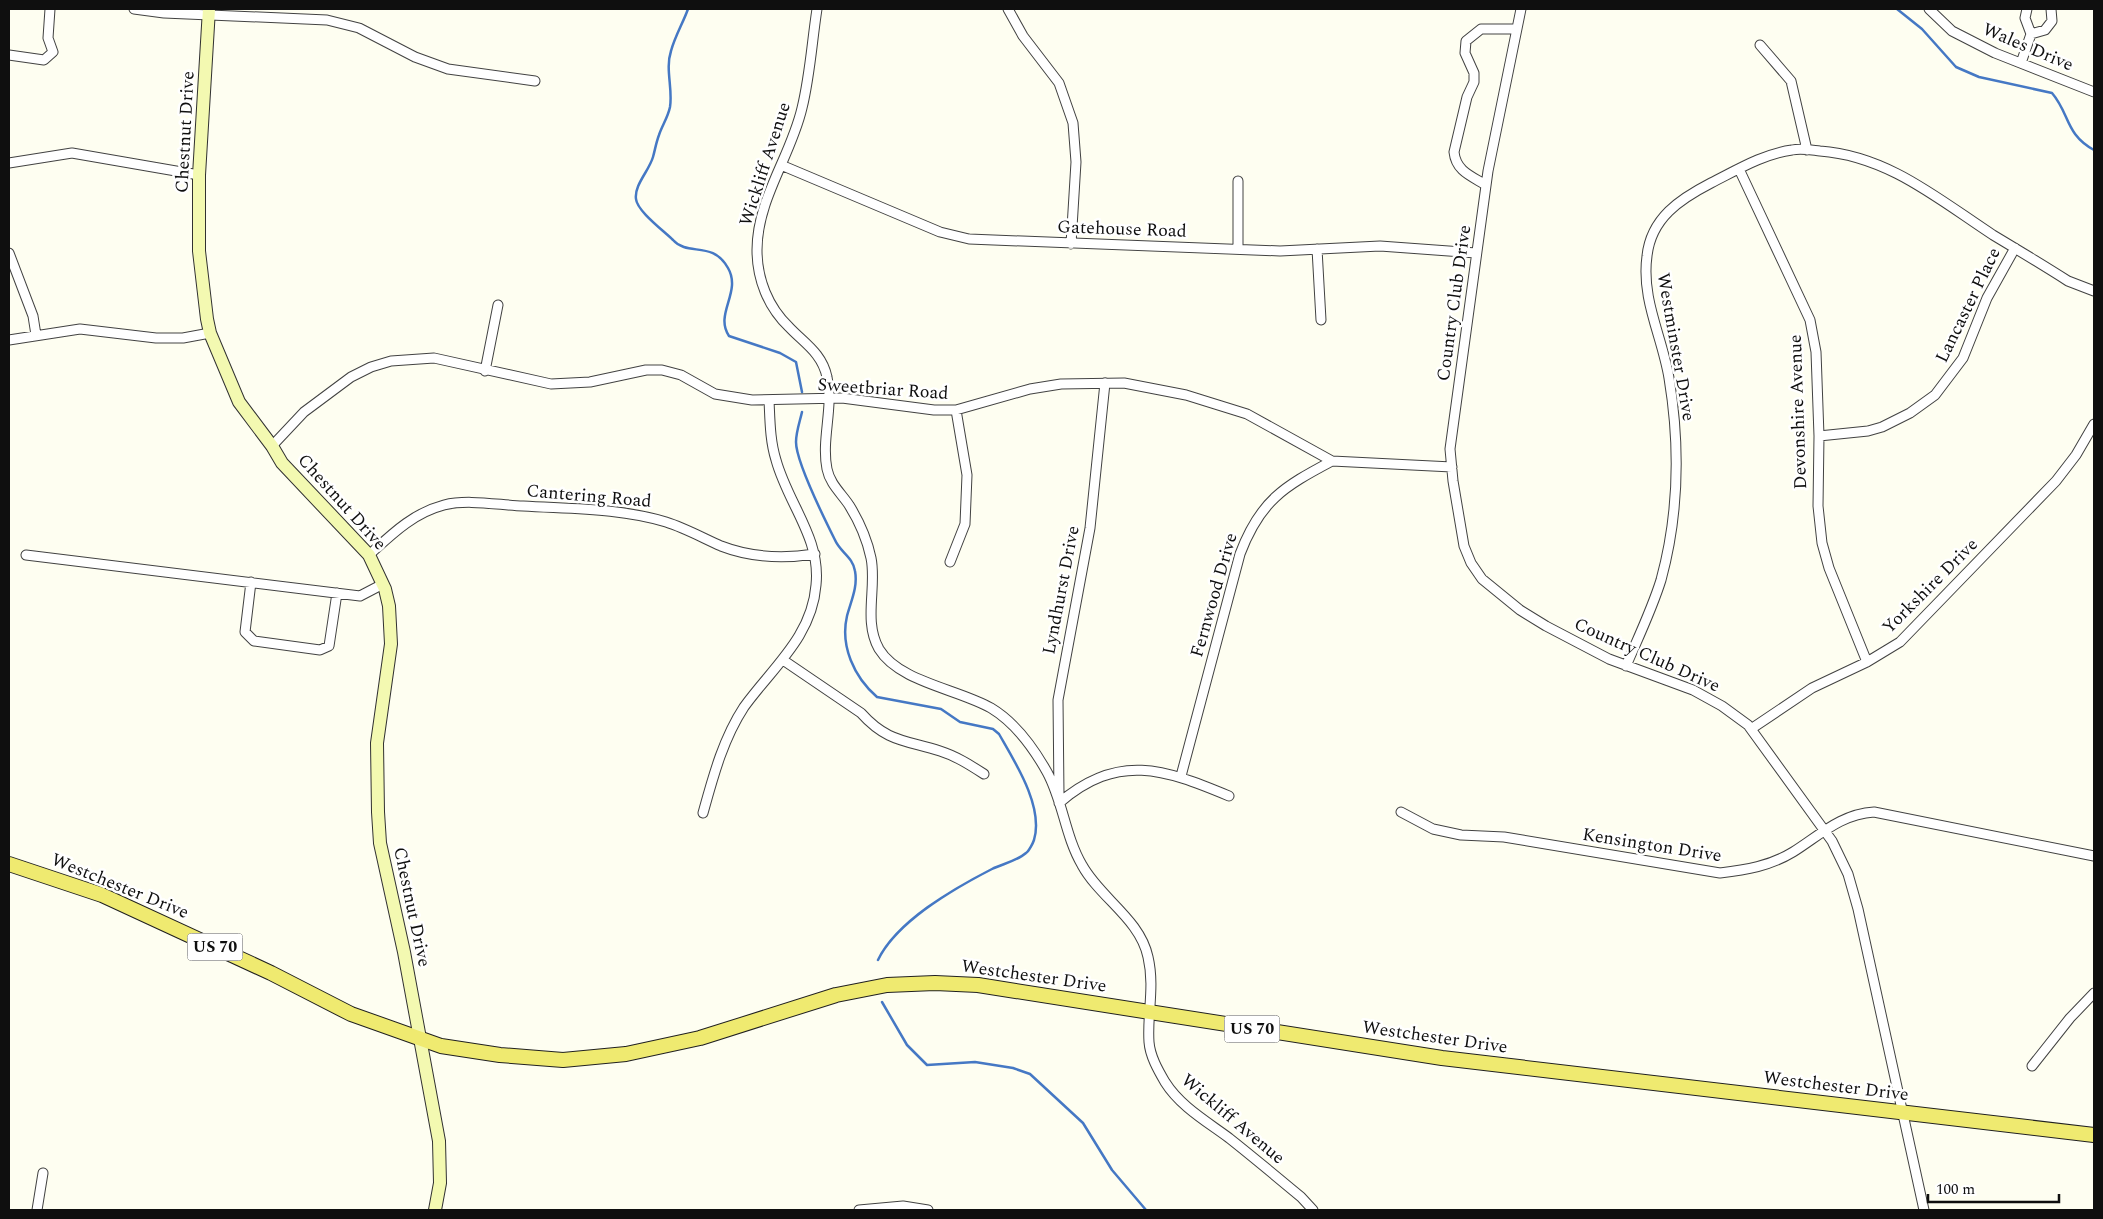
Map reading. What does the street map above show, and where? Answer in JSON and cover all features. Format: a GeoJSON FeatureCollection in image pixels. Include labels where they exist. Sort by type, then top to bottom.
{"type":"FeatureCollection","features":[{"type":"Feature","properties":{"kind":"main road","name":"Westchester Drive"},"geometry":{"type":"LineString","coordinates":[[9,864],[102,895],[272,973],[351,1014],[441,1046],[500,1055],[563,1060],[626,1054],[700,1038],[836,994],[887,985],[935,983],[1015,989],[1151,1013],[1442,1058],[2094,1135]]}},
{"type":"Feature","properties":{"kind":"street"},"geometry":{"type":"LineString","coordinates":[[9,55],[44,60],[53,52],[48,38],[50,9]]}},
{"type":"Feature","properties":{"kind":"street"},"geometry":{"type":"LineString","coordinates":[[134,9],[164,13],[209,11],[327,20],[359,28],[415,57],[448,69],[535,81]]}},
{"type":"Feature","properties":{"kind":"street","name":"Wickliff Avenue"},"geometry":{"type":"LineString","coordinates":[[817,9],[802,107],[760,224],[757,251],[760,276],[768,299],[780,318],[808,343],[820,359],[828,378],[829,399],[825,453],[827,468],[834,486],[857,519],[869,548],[872,562],[871,624],[879,649],[889,662],[902,671],[967,696],[1003,716],[1029,744],[1049,776],[1070,840],[1082,866],[1099,890],[1135,929],[1148,955],[1152,995],[1150,1046],[1157,1068],[1174,1094],[1184,1105],[1301,1197],[1313,1210]]}},
{"type":"Feature","properties":{"kind":"street"},"geometry":{"type":"LineString","coordinates":[[1008,9],[1023,36],[1059,83],[1067,101],[1073,123],[1076,162],[1071,244]]}},
{"type":"Feature","properties":{"kind":"street","name":"Country Club Drive"},"geometry":{"type":"LineString","coordinates":[[1521,9],[1486,185],[1450,449],[1464,546],[1470,563],[1482,579],[1520,610],[1546,626],[1626,666],[1693,690],[1722,706],[1751,729],[1824,830],[1848,874],[1858,908],[1924,1210]]}},
{"type":"Feature","properties":{"kind":"street","name":"Wales Drive"},"geometry":{"type":"LineString","coordinates":[[1929,9],[1952,31],[1995,53],[2094,92]]}},
{"type":"Feature","properties":{"kind":"street"},"geometry":{"type":"LineString","coordinates":[[2021,63],[2031,34],[2025,18],[2027,9]]}},
{"type":"Feature","properties":{"kind":"street"},"geometry":{"type":"LineString","coordinates":[[2031,34],[2045,30],[2052,21],[2051,9]]}},
{"type":"Feature","properties":{"kind":"street","name":"Chestnut Drive"},"geometry":{"type":"LineString","coordinates":[[209,11],[199,175],[199,251],[210,333],[239,402],[282,462],[369,555],[383,584],[392,625],[378,743],[380,843],[404,952],[440,1155],[440,1183],[435,1210]]}},
{"type":"Feature","properties":{"kind":"street"},"geometry":{"type":"LineString","coordinates":[[1486,185],[1459,169],[1455,161],[1454,152],[1466,97],[1474,82],[1465,47],[1466,41],[1481,29],[1517,28]]}},
{"type":"Feature","properties":{"kind":"street"},"geometry":{"type":"LineString","coordinates":[[1760,44],[1791,81],[1807,150]]}},
{"type":"Feature","properties":{"kind":"street","name":"Westminster Drive"},"geometry":{"type":"LineString","coordinates":[[1626,666],[1660,580],[1676,494],[1677,449],[1673,404],[1667,365],[1646,294],[1645,275],[1647,252],[1656,226],[1674,205],[1683,198],[1756,161],[1792,150],[1852,156],[1895,171],[2068,281],[2094,291]]}},
{"type":"Feature","properties":{"kind":"street"},"geometry":{"type":"LineString","coordinates":[[9,163],[72,153],[199,175]]}},
{"type":"Feature","properties":{"kind":"street","name":"Gatehouse Road"},"geometry":{"type":"LineString","coordinates":[[781,164],[940,232],[969,239],[1280,251],[1380,246],[1476,253]]}},
{"type":"Feature","properties":{"kind":"street","name":"Devonshire Avenue"},"geometry":{"type":"LineString","coordinates":[[1739,169],[1810,320],[1816,352],[1819,436],[1818,506],[1822,543],[1829,568],[1868,662]]}},
{"type":"Feature","properties":{"kind":"street"},"geometry":{"type":"LineString","coordinates":[[1238,181],[1238,249]]}},
{"type":"Feature","properties":{"kind":"street","name":"Lancaster Place"},"geometry":{"type":"LineString","coordinates":[[1819,436],[1868,431],[1882,426],[1910,413],[1935,394],[1963,358],[1987,298],[2014,248]]}},
{"type":"Feature","properties":{"kind":"street"},"geometry":{"type":"LineString","coordinates":[[1317,249],[1321,320]]}},
{"type":"Feature","properties":{"kind":"street"},"geometry":{"type":"LineString","coordinates":[[9,253],[33,316],[36,335]]}},
{"type":"Feature","properties":{"kind":"street"},"geometry":{"type":"LineString","coordinates":[[485,371],[498,306]]}},
{"type":"Feature","properties":{"kind":"street"},"geometry":{"type":"LineString","coordinates":[[9,340],[80,329],[156,338],[184,338],[210,333]]}},
{"type":"Feature","properties":{"kind":"street","name":"Sweetbriar Road"},"geometry":{"type":"LineString","coordinates":[[272,446],[304,412],[352,376],[371,367],[408,358],[434,358],[485,371],[561,384],[590,382],[646,370],[662,370],[681,375],[715,394],[752,400],[842,398],[934,410],[956,410],[1030,388],[1060,384],[1124,383],[1186,395],[1247,414],[1332,461],[1452,467]]}},
{"type":"Feature","properties":{"kind":"street","name":"Lyndhurst Drive"},"geometry":{"type":"LineString","coordinates":[[1059,803],[1058,700],[1090,528],[1105,383]]}},
{"type":"Feature","properties":{"kind":"street"},"geometry":{"type":"LineString","coordinates":[[703,813],[717,760],[744,708],[800,636],[812,609],[816,585],[814,554],[806,526],[786,487],[776,460],[770,432],[769,400]]}},
{"type":"Feature","properties":{"kind":"street"},"geometry":{"type":"LineString","coordinates":[[950,562],[965,524],[967,475],[956,410]]}},
{"type":"Feature","properties":{"kind":"street","name":"Yorkshire Drive"},"geometry":{"type":"LineString","coordinates":[[1751,729],[1812,688],[1868,662],[1900,642],[2056,481],[2076,455],[2094,424]]}},
{"type":"Feature","properties":{"kind":"street","name":"Fernwood Drive"},"geometry":{"type":"LineString","coordinates":[[1180,776],[1240,554],[1248,532],[1274,496],[1296,480],[1332,461]]}},
{"type":"Feature","properties":{"kind":"street","name":"Cantering Road"},"geometry":{"type":"LineString","coordinates":[[369,555],[402,525],[415,518],[444,505],[475,503],[640,514],[675,524],[721,546],[746,554],[781,558],[814,554]]}},
{"type":"Feature","properties":{"kind":"street"},"geometry":{"type":"LineString","coordinates":[[26,555],[360,596],[383,584]]}},
{"type":"Feature","properties":{"kind":"street"},"geometry":{"type":"LineString","coordinates":[[251,582],[245,632],[254,641],[320,650],[329,646],[337,593]]}},
{"type":"Feature","properties":{"kind":"street"},"geometry":{"type":"LineString","coordinates":[[783,660],[861,714],[872,725],[889,737],[941,751],[963,760],[984,774]]}},
{"type":"Feature","properties":{"kind":"street"},"geometry":{"type":"LineString","coordinates":[[1059,803],[1084,784],[1115,773],[1145,770],[1180,776],[1229,796]]}},
{"type":"Feature","properties":{"kind":"street","name":"Kensington Drive"},"geometry":{"type":"LineString","coordinates":[[1401,812],[1433,829],[1461,835],[1504,837],[1720,873],[1745,870],[1772,862],[1792,852],[1848,816],[1874,812],[2094,856]]}},
{"type":"Feature","properties":{"kind":"street"},"geometry":{"type":"LineString","coordinates":[[2032,1066],[2070,1018],[2093,996]]}},
{"type":"Feature","properties":{"kind":"street"},"geometry":{"type":"LineString","coordinates":[[37,1210],[43,1173]]}},
{"type":"Feature","properties":{"kind":"street"},"geometry":{"type":"LineString","coordinates":[[859,1210],[903,1206],[928,1210]]}},
{"type":"Feature","properties":{"kind":"waterway"},"geometry":{"type":"LineString","coordinates":[[688,9],[669,58],[671,100],[669,111],[651,162],[637,188],[636,199],[646,215],[679,245],[686,248],[708,251],[722,259],[728,268],[732,286],[724,319],[725,328],[729,336],[780,353],[796,362],[802,392]]}},
{"type":"Feature","properties":{"kind":"waterway"},"geometry":{"type":"LineString","coordinates":[[1897,9],[1922,29],[1956,67],[1979,77],[2052,93],[2078,137],[2094,150]]}},
{"type":"Feature","properties":{"kind":"waterway"},"geometry":{"type":"LineString","coordinates":[[802,412],[796,442],[801,463],[835,540],[854,566],[855,588],[845,627],[847,650],[856,670],[877,697],[941,709],[960,722],[993,729],[999,734],[1020,771],[1032,799],[1035,813],[1036,827],[1034,840],[1027,852],[977,877],[928,907],[898,932],[878,960]]}},
{"type":"Feature","properties":{"kind":"waterway"},"geometry":{"type":"LineString","coordinates":[[882,1002],[907,1045],[927,1065],[975,1062],[1013,1068],[1030,1074],[1083,1123],[1112,1170],[1146,1210]]}}]}
